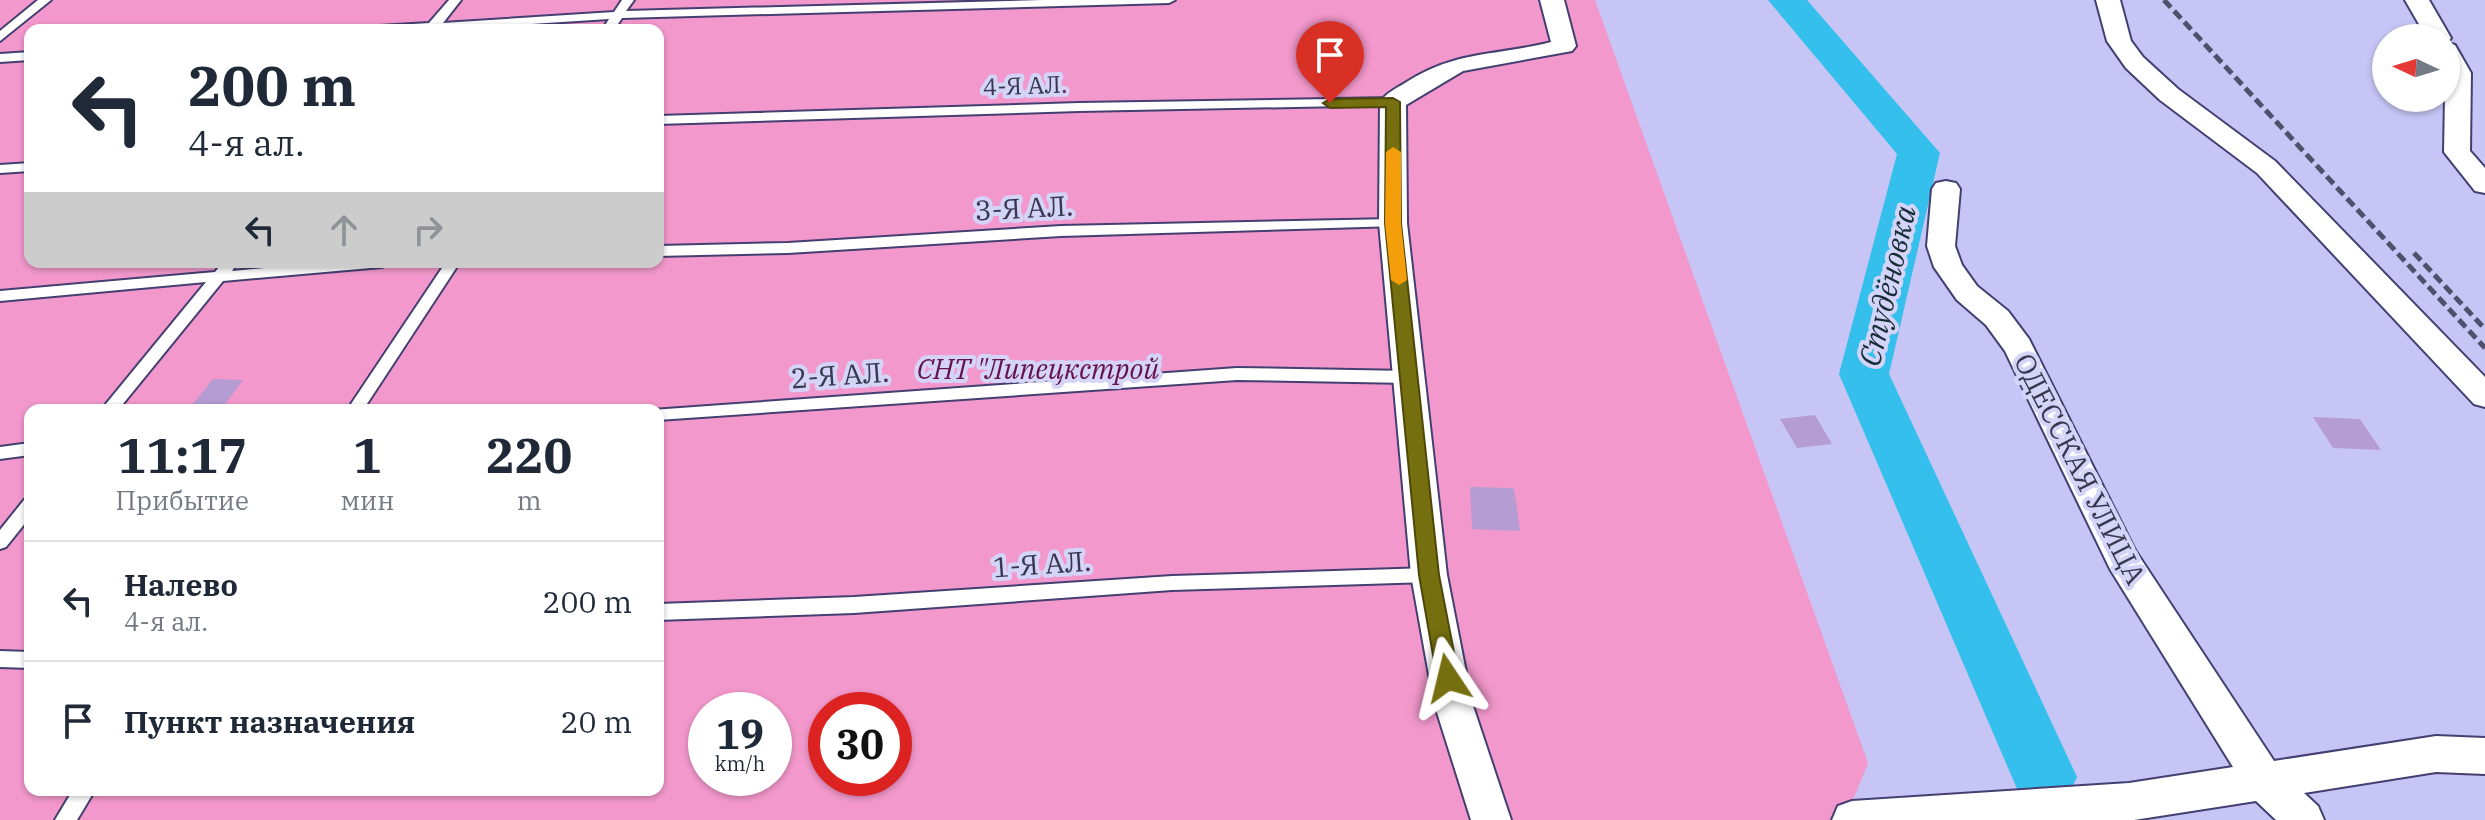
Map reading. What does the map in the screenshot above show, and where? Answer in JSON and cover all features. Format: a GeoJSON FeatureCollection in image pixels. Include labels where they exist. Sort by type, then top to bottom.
{"type":"FeatureCollection","features":[{"type":"Feature","properties":{"kind":"street"},"geometry":{"type":"LineString","coordinates":[[1491,820],[1453,703],[1429,575],[1393,223],[1393,102],[1421,83],[1461,63],[1545,52],[1564,46],[1552,0]]}},
{"type":"Feature","properties":{"kind":"street"},"geometry":{"type":"LineString","coordinates":[[2108,0],[2117,20],[2120,44],[2140,67],[2263,165],[2318,218],[2485,396]]}},
{"type":"Feature","properties":{"kind":"street"},"geometry":{"type":"LineString","coordinates":[[2417,0],[2431,24]]}},
{"type":"Feature","properties":{"kind":"street"},"geometry":{"type":"LineString","coordinates":[[2458,112],[2457,152],[2485,185]]}},
{"type":"Feature","properties":{"kind":"street","name":"ОДЕССКАЯ УЛИЦА"},"geometry":{"type":"LineString","coordinates":[[1946,189],[1941,246],[1948,267],[1967,293],[1997,318],[2018,347],[2122,559],[2264,781],[2304,820]]}},
{"type":"Feature","properties":{"kind":"street"},"geometry":{"type":"LineString","coordinates":[[1852,820],[2129,802],[2436,754],[2485,756]]}},
{"type":"Feature","properties":{"kind":"lane"},"geometry":{"type":"LineString","coordinates":[[0,37],[45,0]]}},
{"type":"Feature","properties":{"kind":"lane"},"geometry":{"type":"LineString","coordinates":[[435,24],[455,0]]}},
{"type":"Feature","properties":{"kind":"lane"},"geometry":{"type":"LineString","coordinates":[[612,24],[628,0]]}},
{"type":"Feature","properties":{"kind":"lane"},"geometry":{"type":"LineString","coordinates":[[490,24],[619,15],[1169,0]]}},
{"type":"Feature","properties":{"kind":"lane"},"geometry":{"type":"LineString","coordinates":[[0,58],[24,56]]}},
{"type":"Feature","properties":{"kind":"lane","name":"4-Я АЛ."},"geometry":{"type":"LineString","coordinates":[[664,120],[1079,107],[1393,102]]}},
{"type":"Feature","properties":{"kind":"lane"},"geometry":{"type":"LineString","coordinates":[[0,169],[24,167]]}},
{"type":"Feature","properties":{"kind":"lane","name":"3-Я АЛ."},"geometry":{"type":"LineString","coordinates":[[664,251],[788,248],[1061,231],[1393,223]]}},
{"type":"Feature","properties":{"kind":"lane"},"geometry":{"type":"LineString","coordinates":[[114,404],[226,268]]}},
{"type":"Feature","properties":{"kind":"lane"},"geometry":{"type":"LineString","coordinates":[[0,296],[312,268]]}},
{"type":"Feature","properties":{"kind":"lane"},"geometry":{"type":"LineString","coordinates":[[359,404],[449,268]]}},
{"type":"Feature","properties":{"kind":"lane","name":"2-Я АЛ."},"geometry":{"type":"LineString","coordinates":[[664,414],[1237,374],[1409,377]]}},
{"type":"Feature","properties":{"kind":"lane"},"geometry":{"type":"LineString","coordinates":[[0,453],[24,450]]}},
{"type":"Feature","properties":{"kind":"lane"},"geometry":{"type":"LineString","coordinates":[[0,542],[24,512]]}},
{"type":"Feature","properties":{"kind":"lane","name":"1-Я АЛ."},"geometry":{"type":"LineString","coordinates":[[664,612],[854,605],[1188,582],[1429,575]]}},
{"type":"Feature","properties":{"kind":"lane"},"geometry":{"type":"LineString","coordinates":[[0,659],[24,660]]}},
{"type":"Feature","properties":{"kind":"lane"},"geometry":{"type":"LineString","coordinates":[[65,820],[81,796]]}},
{"type":"Feature","properties":{"kind":"green space","name":"СНТ \"Липецкстрой"},"geometry":{"type":"Polygon","coordinates":[[[0,0],[1595,0],[1868,763],[1845,820],[0,820],[0,0]]]}},
{"type":"Feature","properties":{"kind":"building"},"geometry":{"type":"Polygon","coordinates":[[[213,379],[243,380],[225,404],[193,404],[213,379]]]}},
{"type":"Feature","properties":{"kind":"building"},"geometry":{"type":"Polygon","coordinates":[[[1815,415],[1832,444],[1797,448],[1780,419],[1815,415]]]}},
{"type":"Feature","properties":{"kind":"building"},"geometry":{"type":"Polygon","coordinates":[[[2313,417],[2360,419],[2381,450],[2333,448],[2313,417]]]}},
{"type":"Feature","properties":{"kind":"building"},"geometry":{"type":"Polygon","coordinates":[[[1470,487],[1514,488],[1520,531],[1472,529],[1470,487]]]}},
{"type":"Feature","properties":{"kind":"waterway","name":"Студёновка"},"geometry":{"type":"LineString","coordinates":[[1787,0],[1919,153],[1864,374],[2044,777]]}},
{"type":"Feature","properties":{"kind":"railway"},"geometry":{"type":"LineString","coordinates":[[2164,0],[2485,348]]}},
{"type":"Feature","properties":{"kind":"railway"},"geometry":{"type":"LineString","coordinates":[[2414,253],[2485,329]]}},
{"type":"Feature","properties":{"kind":"slow traffic"},"geometry":{"type":"LineString","coordinates":[[1393,152],[1393,223],[1399,280]]}},
{"type":"Feature","properties":{"kind":"route"},"geometry":{"type":"LineString","coordinates":[[1330,103],[1393,102],[1393,223],[1429,575],[1448,678]]}}]}
